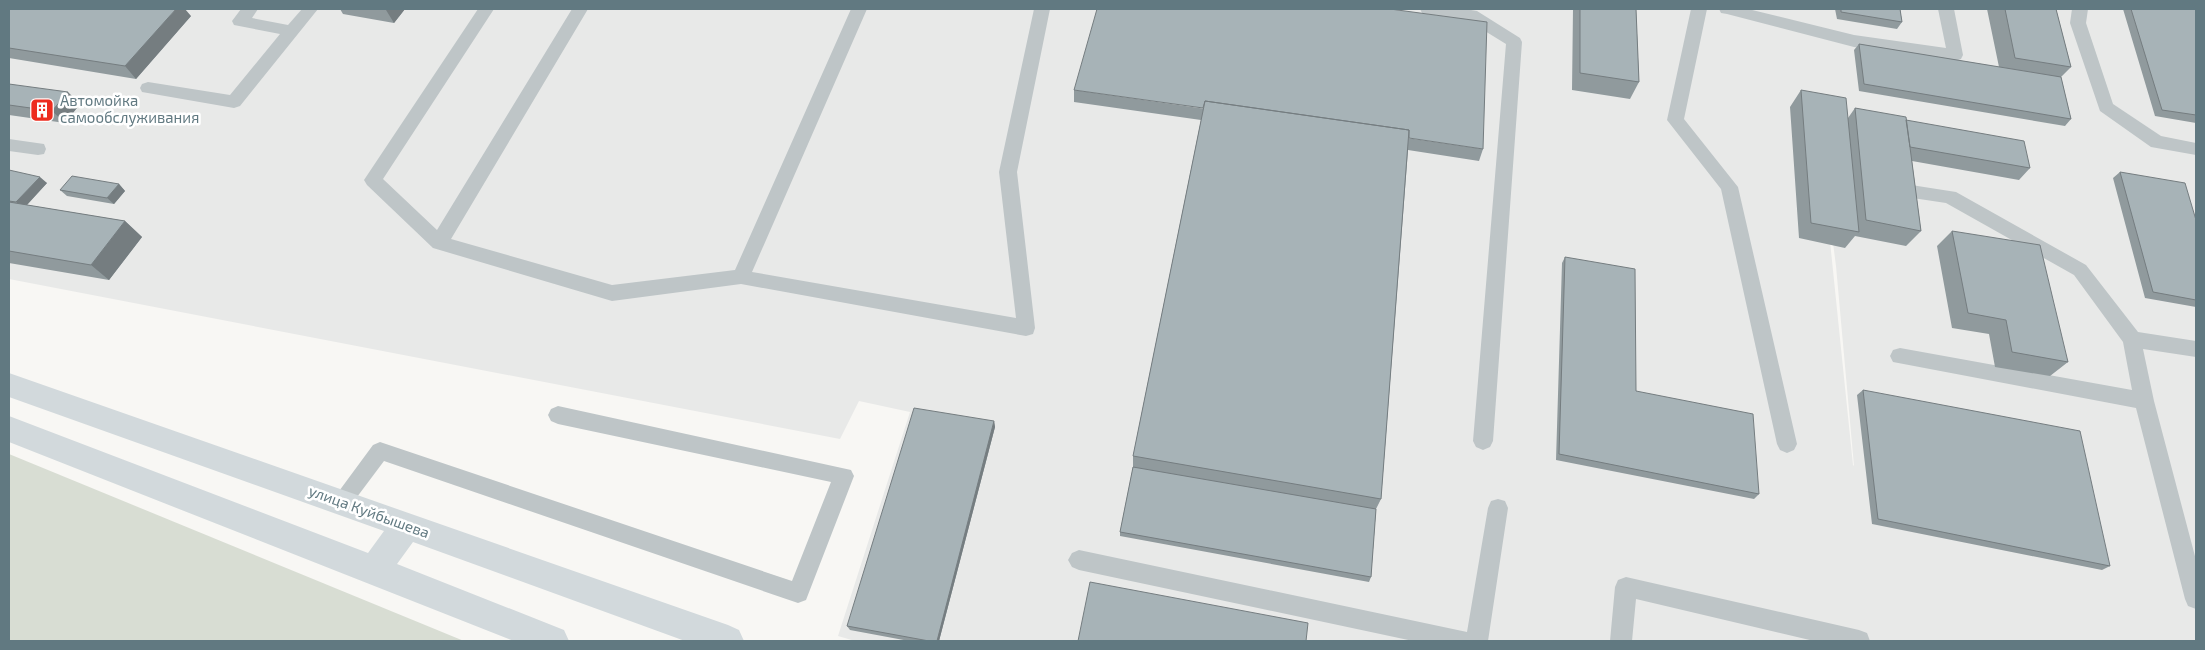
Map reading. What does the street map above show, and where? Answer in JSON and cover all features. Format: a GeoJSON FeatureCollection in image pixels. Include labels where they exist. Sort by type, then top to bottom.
{"type":"FeatureCollection","features":[{"type":"Feature","properties":{"kind":"main road","name":"улица Куйбышева"},"geometry":{"type":"LineString","coordinates":[[9,386],[341,502],[728,641]]}},
{"type":"Feature","properties":{"kind":"main road"},"geometry":{"type":"LineString","coordinates":[[9,429],[553,641]]}},
{"type":"Feature","properties":{"kind":"main road"},"geometry":{"type":"LineString","coordinates":[[374,570],[406,526]]}},
{"type":"Feature","properties":{"kind":"lane"},"geometry":{"type":"LineString","coordinates":[[250,9],[240,21],[292,31]]}},
{"type":"Feature","properties":{"kind":"lane"},"geometry":{"type":"LineString","coordinates":[[148,88],[234,102],[310,9]]}},
{"type":"Feature","properties":{"kind":"lane"},"geometry":{"type":"LineString","coordinates":[[486,9],[373,180],[439,243],[612,293],[741,278],[1026,328],[1008,172],[1042,9]]}},
{"type":"Feature","properties":{"kind":"lane"},"geometry":{"type":"LineString","coordinates":[[439,243],[580,9]]}},
{"type":"Feature","properties":{"kind":"lane"},"geometry":{"type":"LineString","coordinates":[[741,278],[859,9]]}},
{"type":"Feature","properties":{"kind":"lane"},"geometry":{"type":"LineString","coordinates":[[1428,9],[1472,14],[1514,42],[1483,441]]}},
{"type":"Feature","properties":{"kind":"lane"},"geometry":{"type":"LineString","coordinates":[[1699,9],[1675,120],[1729,187],[1787,444]]}},
{"type":"Feature","properties":{"kind":"lane"},"geometry":{"type":"LineString","coordinates":[[1727,9],[1854,41],[1956,55],[1946,9]]}},
{"type":"Feature","properties":{"kind":"lane"},"geometry":{"type":"LineString","coordinates":[[2080,9],[2078,23],[2106,106],[2157,142],[2196,149]]}},
{"type":"Feature","properties":{"kind":"lane"},"geometry":{"type":"LineString","coordinates":[[9,145],[38,148]]}},
{"type":"Feature","properties":{"kind":"lane"},"geometry":{"type":"LineString","coordinates":[[1880,188],[1950,197],[2080,270],[2132,339],[2144,401],[2196,599]]}},
{"type":"Feature","properties":{"kind":"lane"},"geometry":{"type":"LineString","coordinates":[[2132,339],[2196,349]]}},
{"type":"Feature","properties":{"kind":"lane"},"geometry":{"type":"LineString","coordinates":[[1900,356],[2144,401]]}},
{"type":"Feature","properties":{"kind":"lane"},"geometry":{"type":"LineString","coordinates":[[341,502],[380,451],[798,593],[844,476],[558,414]]}},
{"type":"Feature","properties":{"kind":"lane"},"geometry":{"type":"LineString","coordinates":[[1477,641],[1498,508]]}},
{"type":"Feature","properties":{"kind":"lane"},"geometry":{"type":"LineString","coordinates":[[1079,560],[1462,641]]}},
{"type":"Feature","properties":{"kind":"lane"},"geometry":{"type":"LineString","coordinates":[[1620,641],[1626,587],[1859,641]]}},
{"type":"Feature","properties":{"kind":"shaded area"},"geometry":{"type":"Polygon","coordinates":[[[9,9],[2196,9],[2196,641],[855,641],[838,636],[910,412],[859,401],[840,439],[9,279],[9,9]],[[1820,144],[1854,466],[1836,266],[1820,144]]]}},
{"type":"Feature","properties":{"kind":"shaded area"},"geometry":{"type":"Polygon","coordinates":[[[9,454],[464,641],[9,641],[9,454]]]}},
{"type":"Feature","properties":{"kind":"building"},"geometry":{"type":"Polygon","coordinates":[[[9,9],[176,9],[125,66],[9,48],[9,9]]]}},
{"type":"Feature","properties":{"kind":"building"},"geometry":{"type":"Polygon","coordinates":[[[1097,9],[1390,9],[1487,22],[1483,149],[1409,138],[1409,130],[1205,101],[1203,108],[1074,90],[1097,9]]]}},
{"type":"Feature","properties":{"kind":"building"},"geometry":{"type":"Polygon","coordinates":[[[1580,9],[1636,9],[1639,82],[1580,73],[1580,9]]]}},
{"type":"Feature","properties":{"kind":"building"},"geometry":{"type":"Polygon","coordinates":[[[1841,9],[1900,9],[1902,22],[1841,12],[1841,9]]]}},
{"type":"Feature","properties":{"kind":"building"},"geometry":{"type":"Polygon","coordinates":[[[2005,9],[2056,9],[2071,67],[2015,58],[2005,9]]]}},
{"type":"Feature","properties":{"kind":"building"},"geometry":{"type":"Polygon","coordinates":[[[2131,9],[2196,9],[2196,115],[2162,110],[2131,9]]]}},
{"type":"Feature","properties":{"kind":"building"},"geometry":{"type":"Polygon","coordinates":[[[1859,44],[2061,77],[2071,119],[1864,84],[1859,44]]]}},
{"type":"Feature","properties":{"kind":"building"},"geometry":{"type":"Polygon","coordinates":[[[9,84],[68,92],[52,111],[9,105],[9,84]]]}},
{"type":"Feature","properties":{"kind":"building"},"geometry":{"type":"Polygon","coordinates":[[[1801,90],[1846,98],[1859,232],[1811,223],[1801,90]]]}},
{"type":"Feature","properties":{"kind":"building"},"geometry":{"type":"Polygon","coordinates":[[[1205,101],[1409,130],[1381,499],[1133,456],[1205,101]]]}},
{"type":"Feature","properties":{"kind":"building"},"geometry":{"type":"Polygon","coordinates":[[[1855,108],[1906,117],[1921,231],[1866,220],[1855,108]]]}},
{"type":"Feature","properties":{"kind":"building"},"geometry":{"type":"Polygon","coordinates":[[[1906,120],[2024,141],[2030,168],[1910,147],[1906,120]]]}},
{"type":"Feature","properties":{"kind":"building"},"geometry":{"type":"Polygon","coordinates":[[[9,170],[40,177],[16,202],[9,201],[9,170]]]}},
{"type":"Feature","properties":{"kind":"building"},"geometry":{"type":"Polygon","coordinates":[[[2120,172],[2185,183],[2196,220],[2196,300],[2153,292],[2120,172]]]}},
{"type":"Feature","properties":{"kind":"building"},"geometry":{"type":"Polygon","coordinates":[[[72,176],[119,184],[107,198],[60,190],[72,176]]]}},
{"type":"Feature","properties":{"kind":"building"},"geometry":{"type":"Polygon","coordinates":[[[9,202],[125,221],[91,265],[9,251],[9,202]]]}},
{"type":"Feature","properties":{"kind":"building"},"geometry":{"type":"Polygon","coordinates":[[[1952,231],[2040,245],[2068,362],[2012,352],[2006,320],[1968,313],[1952,231]]]}},
{"type":"Feature","properties":{"kind":"building"},"geometry":{"type":"Polygon","coordinates":[[[1565,257],[1635,269],[1636,391],[1753,414],[1759,494],[1559,454],[1565,257]]]}},
{"type":"Feature","properties":{"kind":"building"},"geometry":{"type":"Polygon","coordinates":[[[1863,390],[2080,431],[2110,566],[1878,519],[1863,390]]]}},
{"type":"Feature","properties":{"kind":"building"},"geometry":{"type":"Polygon","coordinates":[[[914,408],[994,421],[937,641],[847,626],[914,408]]]}},
{"type":"Feature","properties":{"kind":"building"},"geometry":{"type":"Polygon","coordinates":[[[1133,467],[1376,509],[1371,577],[1120,532],[1133,467]]]}},
{"type":"Feature","properties":{"kind":"building"},"geometry":{"type":"Polygon","coordinates":[[[1090,582],[1308,623],[1306,641],[1078,641],[1090,582]]]}},
{"type":"Feature","properties":{"kind":"place","name":"Автомойка самообслуживания"},"geometry":{"type":"Point","coordinates":[42,110]}}]}
